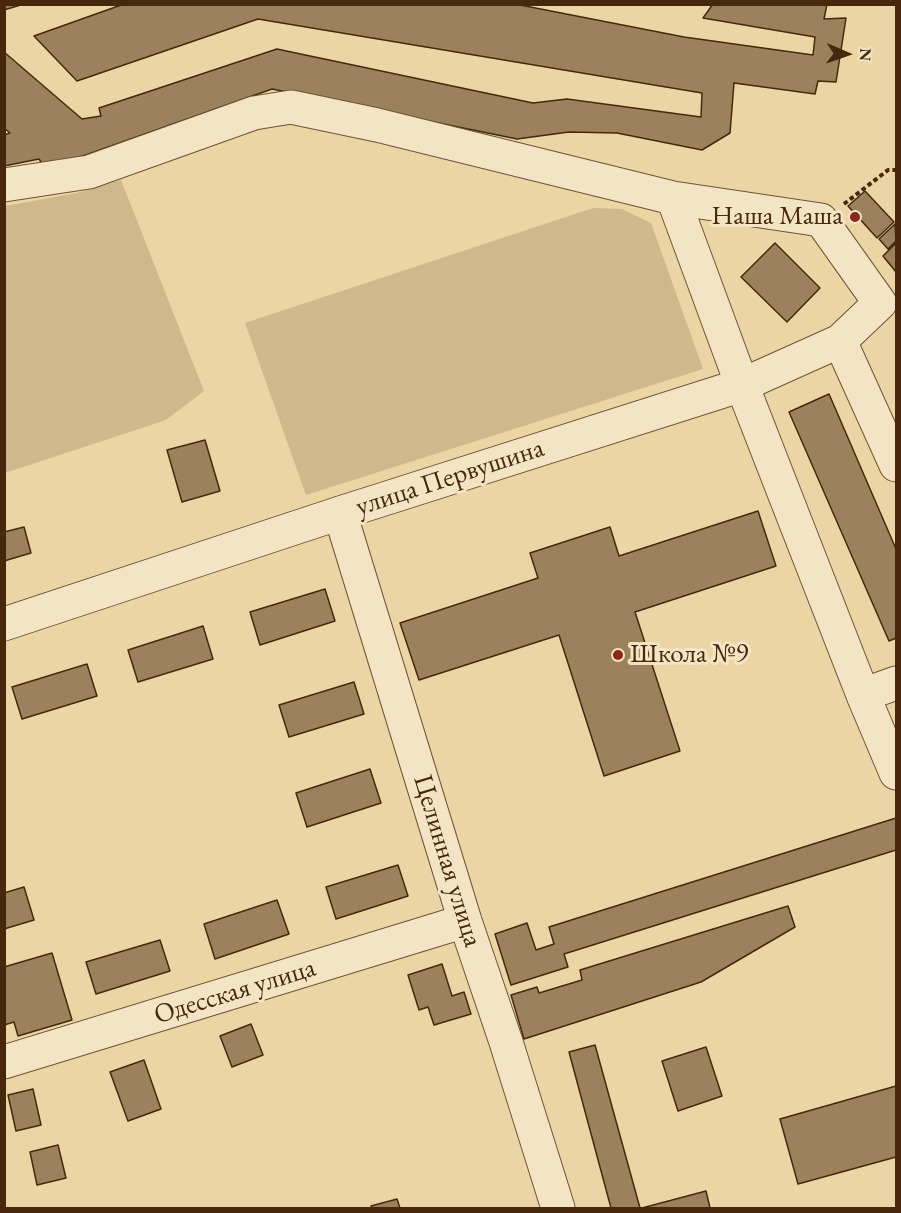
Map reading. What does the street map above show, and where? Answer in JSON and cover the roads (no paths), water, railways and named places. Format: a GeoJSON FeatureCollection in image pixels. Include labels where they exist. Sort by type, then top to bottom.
{"type":"FeatureCollection","features":[{"type":"Feature","properties":{"kind":"street"},"geometry":{"type":"LineString","coordinates":[[4,185],[89,172],[254,112],[291,108],[377,125],[673,198],[821,220],[888,302]]}},
{"type":"Feature","properties":{"kind":"street"},"geometry":{"type":"LineString","coordinates":[[673,198],[742,385],[897,773]]}},
{"type":"Feature","properties":{"kind":"street","name":"улица Первушина"},"geometry":{"type":"LineString","coordinates":[[4,624],[340,513],[742,385],[840,341],[888,302]]}},
{"type":"Feature","properties":{"kind":"street"},"geometry":{"type":"LineString","coordinates":[[840,341],[897,465]]}},
{"type":"Feature","properties":{"kind":"street","name":"Целинная улица"},"geometry":{"type":"LineString","coordinates":[[340,513],[465,921],[506,1042],[558,1209]]}},
{"type":"Feature","properties":{"kind":"street"},"geometry":{"type":"LineString","coordinates":[[864,695],[897,683]]}},
{"type":"Feature","properties":{"kind":"street","name":"Одесская улица"},"geometry":{"type":"LineString","coordinates":[[4,1062],[465,921]]}},
{"type":"Feature","properties":{"kind":"place","name":"Наша Маша"},"geometry":{"type":"Point","coordinates":[855,217]}},
{"type":"Feature","properties":{"kind":"place","name":"Школа №9"},"geometry":{"type":"Point","coordinates":[618,655]}}]}
